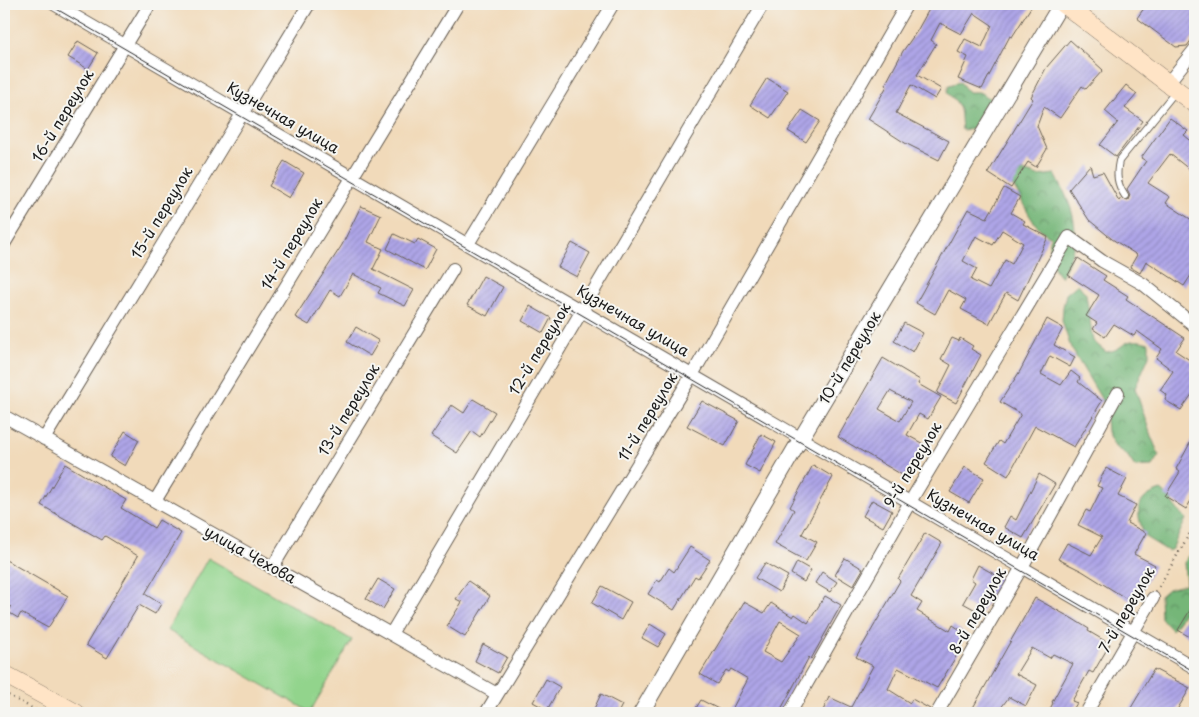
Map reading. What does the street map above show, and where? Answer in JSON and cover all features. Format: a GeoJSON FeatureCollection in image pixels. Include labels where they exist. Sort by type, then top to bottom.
{"type":"FeatureCollection","features":[{"type":"Feature","properties":{"kind":"main road"},"geometry":{"type":"LineString","coordinates":[[1062,4],[1195,104]]}},
{"type":"Feature","properties":{"kind":"main road"},"geometry":{"type":"LineString","coordinates":[[4,674],[76,713]]}},
{"type":"Feature","properties":{"kind":"street","name":"Кузнечная улица"},"geometry":{"type":"LineString","coordinates":[[54,4],[1195,668]]}},
{"type":"Feature","properties":{"kind":"street","name":"16-й переулок"},"geometry":{"type":"LineString","coordinates":[[4,244],[150,4]]}},
{"type":"Feature","properties":{"kind":"street","name":"15-й переулок"},"geometry":{"type":"LineString","coordinates":[[44,439],[309,4]]}},
{"type":"Feature","properties":{"kind":"street","name":"14-й переулок"},"geometry":{"type":"LineString","coordinates":[[155,501],[458,4]]}},
{"type":"Feature","properties":{"kind":"street"},"geometry":{"type":"LineString","coordinates":[[468,244],[613,4]]}},
{"type":"Feature","properties":{"kind":"street","name":"12-й переулок"},"geometry":{"type":"LineString","coordinates":[[391,634],[763,4]]}},
{"type":"Feature","properties":{"kind":"street","name":"11-й переулок"},"geometry":{"type":"LineString","coordinates":[[486,713],[692,375],[907,4]]}},
{"type":"Feature","properties":{"kind":"street","name":"10-й переулок"},"geometry":{"type":"LineString","coordinates":[[641,713],[801,438],[1062,4]]}},
{"type":"Feature","properties":{"kind":"street"},"geometry":{"type":"LineString","coordinates":[[1172,87],[1195,49]]}},
{"type":"Feature","properties":{"kind":"street","name":"9-й переулок"},"geometry":{"type":"LineString","coordinates":[[790,713],[910,502],[1069,237],[1102,261],[1143,284],[1195,326]]}},
{"type":"Feature","properties":{"kind":"street","name":"13-й переулок"},"geometry":{"type":"LineString","coordinates":[[272,568],[453,269]]}},
{"type":"Feature","properties":{"kind":"street","name":"8-й переулок"},"geometry":{"type":"LineString","coordinates":[[937,713],[1022,567],[1118,393]]}},
{"type":"Feature","properties":{"kind":"street","name":"улица Чехова"},"geometry":{"type":"LineString","coordinates":[[4,416],[497,694]]}},
{"type":"Feature","properties":{"kind":"street","name":"7-й переулок"},"geometry":{"type":"LineString","coordinates":[[1086,713],[1152,598]]}},
{"type":"Feature","properties":{"kind":"lane"},"geometry":{"type":"LineString","coordinates":[[1125,196],[1118,186],[1117,172],[1119,161],[1172,87]]}},
{"type":"Feature","properties":{"kind":"path","name":"7-й переулок"},"geometry":{"type":"LineString","coordinates":[[1152,598],[1195,524]]}},
{"type":"Feature","properties":{"kind":"path"},"geometry":{"type":"LineString","coordinates":[[4,693],[41,713]]}},
{"type":"Feature","properties":{"kind":"green space"},"geometry":{"type":"Polygon","coordinates":[[[960,82],[968,92],[979,92],[991,99],[972,129],[962,130],[961,113],[958,105],[947,93],[949,85],[960,82]]]}},
{"type":"Feature","properties":{"kind":"green space"},"geometry":{"type":"Polygon","coordinates":[[[1020,170],[1038,176],[1055,174],[1068,201],[1072,213],[1075,237],[1073,249],[1061,277],[1054,268],[1050,258],[1051,237],[1037,226],[1009,181],[1020,170]]]}},
{"type":"Feature","properties":{"kind":"green space"},"geometry":{"type":"Polygon","coordinates":[[[1078,284],[1086,294],[1093,341],[1106,352],[1118,349],[1133,341],[1149,343],[1149,356],[1135,388],[1159,455],[1152,466],[1135,467],[1127,455],[1115,447],[1107,432],[1105,405],[1071,348],[1062,321],[1063,307],[1066,294],[1078,284]]]}},
{"type":"Feature","properties":{"kind":"green space"},"geometry":{"type":"Polygon","coordinates":[[[1161,490],[1186,519],[1172,549],[1168,551],[1145,537],[1139,514],[1141,502],[1161,490]]]}},
{"type":"Feature","properties":{"kind":"green space"},"geometry":{"type":"Polygon","coordinates":[[[1189,555],[1195,555],[1195,598],[1172,630],[1161,618],[1160,596],[1168,589],[1186,584],[1184,563],[1189,555]]]}},
{"type":"Feature","properties":{"kind":"green space"},"geometry":{"type":"Polygon","coordinates":[[[208,558],[352,640],[310,712],[167,630],[208,558]]]}},
{"type":"Feature","properties":{"kind":"building"},"geometry":{"type":"Polygon","coordinates":[[[932,4],[1033,4],[1012,37],[1010,36],[982,89],[958,79],[968,57],[958,52],[965,39],[982,47],[992,25],[974,13],[961,34],[940,23],[931,40],[936,44],[917,75],[941,89],[935,99],[911,85],[896,113],[949,141],[939,160],[905,143],[868,119],[887,86],[885,85],[903,51],[932,4]]]}},
{"type":"Feature","properties":{"kind":"building"},"geometry":{"type":"Polygon","coordinates":[[[1147,4],[1195,4],[1195,35],[1187,46],[1176,47],[1137,18],[1147,4]]]}},
{"type":"Feature","properties":{"kind":"building"},"geometry":{"type":"Polygon","coordinates":[[[1070,40],[1103,70],[1086,89],[1082,86],[1060,118],[1044,107],[1037,126],[1047,149],[1036,167],[1028,162],[1011,188],[988,173],[1033,99],[1031,97],[1046,68],[1070,40]]]}},
{"type":"Feature","properties":{"kind":"building"},"geometry":{"type":"Polygon","coordinates":[[[78,41],[98,53],[88,69],[68,57],[78,41]]]}},
{"type":"Feature","properties":{"kind":"building"},"geometry":{"type":"Polygon","coordinates":[[[767,78],[788,91],[770,118],[750,105],[767,78]]]}},
{"type":"Feature","properties":{"kind":"building"},"geometry":{"type":"Polygon","coordinates":[[[1126,85],[1137,94],[1125,108],[1143,121],[1116,157],[1100,145],[1118,122],[1105,111],[1126,85]]]}},
{"type":"Feature","properties":{"kind":"building"},"geometry":{"type":"Polygon","coordinates":[[[802,110],[820,121],[806,142],[788,131],[802,110]]]}},
{"type":"Feature","properties":{"kind":"building"},"geometry":{"type":"Polygon","coordinates":[[[1170,118],[1188,131],[1184,135],[1195,144],[1195,174],[1170,154],[1148,183],[1170,197],[1166,203],[1195,222],[1195,269],[1184,286],[1146,261],[1140,273],[1130,267],[1137,255],[1112,239],[1089,220],[1069,189],[1090,165],[1093,175],[1103,172],[1119,201],[1121,198],[1128,200],[1130,195],[1127,189],[1146,161],[1141,158],[1170,118]]]}},
{"type":"Feature","properties":{"kind":"building"},"geometry":{"type":"Polygon","coordinates":[[[284,161],[304,173],[289,198],[269,186],[284,161]]]}},
{"type":"Feature","properties":{"kind":"building"},"geometry":{"type":"Polygon","coordinates":[[[1004,188],[1020,197],[1011,213],[1025,221],[1023,224],[1048,237],[1018,300],[1006,293],[989,324],[961,309],[966,300],[948,290],[935,314],[916,303],[968,209],[987,218],[1004,188]],[[1002,230],[993,245],[976,236],[963,261],[977,269],[971,280],[989,289],[1005,260],[1012,264],[1023,243],[1002,230]]]}},
{"type":"Feature","properties":{"kind":"building"},"geometry":{"type":"Polygon","coordinates":[[[361,206],[381,215],[368,242],[383,249],[373,269],[414,290],[405,306],[378,293],[381,288],[353,274],[340,296],[330,290],[309,325],[295,317],[342,245],[361,206]]]}},
{"type":"Feature","properties":{"kind":"building"},"geometry":{"type":"Polygon","coordinates":[[[394,234],[415,244],[418,239],[436,249],[425,270],[387,249],[394,234]]]}},
{"type":"Feature","properties":{"kind":"building"},"geometry":{"type":"Polygon","coordinates":[[[572,243],[590,253],[577,277],[558,267],[572,243]]]}},
{"type":"Feature","properties":{"kind":"building"},"geometry":{"type":"Polygon","coordinates":[[[1078,258],[1106,276],[1103,280],[1128,296],[1126,299],[1185,338],[1176,351],[1194,363],[1190,369],[1195,373],[1195,390],[1181,410],[1165,400],[1167,395],[1160,390],[1173,371],[1156,358],[1162,349],[1137,331],[1134,336],[1114,324],[1105,337],[1093,329],[1097,323],[1086,316],[1099,295],[1068,275],[1078,258]]]}},
{"type":"Feature","properties":{"kind":"building"},"geometry":{"type":"Polygon","coordinates":[[[483,276],[503,287],[487,316],[467,305],[483,276]]]}},
{"type":"Feature","properties":{"kind":"building"},"geometry":{"type":"Polygon","coordinates":[[[530,306],[551,318],[543,333],[522,321],[530,306]]]}},
{"type":"Feature","properties":{"kind":"building"},"geometry":{"type":"Polygon","coordinates":[[[1047,319],[1063,328],[1054,345],[1075,357],[1070,367],[1050,356],[1041,374],[1061,385],[1071,371],[1080,378],[1078,382],[1102,401],[1074,447],[1035,426],[1008,476],[986,462],[999,441],[1003,444],[1021,414],[1000,402],[1020,371],[1047,319]]]}},
{"type":"Feature","properties":{"kind":"building"},"geometry":{"type":"Polygon","coordinates":[[[904,323],[923,333],[913,352],[894,341],[904,323]]]}},
{"type":"Feature","properties":{"kind":"building"},"geometry":{"type":"Polygon","coordinates":[[[356,327],[379,341],[370,356],[347,342],[356,327]]]}},
{"type":"Feature","properties":{"kind":"building"},"geometry":{"type":"Polygon","coordinates":[[[952,338],[959,341],[960,338],[973,346],[971,349],[981,355],[956,403],[937,393],[951,365],[941,359],[952,338]]]}},
{"type":"Feature","properties":{"kind":"building"},"geometry":{"type":"Polygon","coordinates":[[[883,358],[920,380],[918,384],[941,397],[928,419],[919,414],[907,435],[927,446],[909,479],[838,437],[883,358]],[[890,391],[879,409],[900,421],[911,402],[890,391]]]}},
{"type":"Feature","properties":{"kind":"building"},"geometry":{"type":"Polygon","coordinates":[[[473,399],[495,412],[480,437],[472,431],[457,453],[431,436],[452,405],[464,413],[473,399]]]}},
{"type":"Feature","properties":{"kind":"building"},"geometry":{"type":"Polygon","coordinates":[[[702,401],[739,421],[725,446],[687,426],[702,401]]]}},
{"type":"Feature","properties":{"kind":"building"},"geometry":{"type":"Polygon","coordinates":[[[125,431],[139,440],[125,466],[110,457],[125,431]]]}},
{"type":"Feature","properties":{"kind":"building"},"geometry":{"type":"Polygon","coordinates":[[[761,434],[776,442],[760,473],[745,465],[761,434]]]}},
{"type":"Feature","properties":{"kind":"building"},"geometry":{"type":"Polygon","coordinates":[[[1195,434],[1195,494],[1186,509],[1165,496],[1180,472],[1176,469],[1195,434]]]}},
{"type":"Feature","properties":{"kind":"building"},"geometry":{"type":"Polygon","coordinates":[[[65,464],[126,500],[121,508],[154,528],[159,520],[181,533],[145,594],[161,604],[155,614],[139,605],[107,658],[86,645],[138,556],[105,536],[102,540],[41,505],[65,464]]]}},
{"type":"Feature","properties":{"kind":"building"},"geometry":{"type":"Polygon","coordinates":[[[813,465],[833,477],[802,534],[817,542],[806,561],[775,544],[794,510],[790,507],[813,465]]]}},
{"type":"Feature","properties":{"kind":"building"},"geometry":{"type":"Polygon","coordinates":[[[965,467],[984,478],[969,503],[950,492],[965,467]]]}},
{"type":"Feature","properties":{"kind":"building"},"geometry":{"type":"Polygon","coordinates":[[[1106,468],[1127,479],[1118,496],[1136,505],[1127,523],[1146,533],[1134,554],[1155,565],[1135,604],[1082,571],[1058,559],[1067,543],[1091,555],[1102,537],[1078,525],[1086,510],[1090,512],[1102,488],[1097,486],[1106,468]]]}},
{"type":"Feature","properties":{"kind":"building"},"geometry":{"type":"Polygon","coordinates":[[[1039,474],[1055,484],[1023,538],[1004,527],[1010,516],[1016,520],[1039,474]]]}},
{"type":"Feature","properties":{"kind":"building"},"geometry":{"type":"Polygon","coordinates":[[[872,500],[892,511],[883,527],[863,516],[872,500]]]}},
{"type":"Feature","properties":{"kind":"building"},"geometry":{"type":"Polygon","coordinates":[[[925,533],[942,543],[911,596],[922,603],[917,611],[950,631],[953,625],[966,634],[957,649],[960,650],[937,688],[898,668],[888,689],[910,703],[912,699],[930,709],[929,713],[822,713],[829,697],[851,707],[873,666],[856,657],[925,533]]]}},
{"type":"Feature","properties":{"kind":"building"},"geometry":{"type":"Polygon","coordinates":[[[690,547],[710,560],[698,578],[695,576],[674,610],[648,594],[657,580],[660,582],[669,568],[674,572],[690,547]]]}},
{"type":"Feature","properties":{"kind":"building"},"geometry":{"type":"Polygon","coordinates":[[[845,558],[863,569],[853,586],[835,575],[845,558]]]}},
{"type":"Feature","properties":{"kind":"building"},"geometry":{"type":"Polygon","coordinates":[[[4,559],[68,596],[48,628],[21,613],[18,618],[8,612],[11,607],[4,603],[4,559]]]}},
{"type":"Feature","properties":{"kind":"building"},"geometry":{"type":"Polygon","coordinates":[[[797,562],[811,570],[804,582],[791,574],[797,562]]]}},
{"type":"Feature","properties":{"kind":"building"},"geometry":{"type":"Polygon","coordinates":[[[765,563],[788,576],[779,592],[755,578],[765,563]]]}},
{"type":"Feature","properties":{"kind":"building"},"geometry":{"type":"Polygon","coordinates":[[[978,565],[1001,578],[981,613],[963,603],[975,582],[971,579],[978,565]]]}},
{"type":"Feature","properties":{"kind":"building"},"geometry":{"type":"Polygon","coordinates":[[[822,572],[837,582],[830,592],[815,583],[822,572]]]}},
{"type":"Feature","properties":{"kind":"building"},"geometry":{"type":"Polygon","coordinates":[[[378,579],[395,589],[383,609],[366,599],[378,579]]]}},
{"type":"Feature","properties":{"kind":"building"},"geometry":{"type":"Polygon","coordinates":[[[468,581],[490,596],[465,637],[447,626],[462,602],[456,599],[468,581]]]}},
{"type":"Feature","properties":{"kind":"building"},"geometry":{"type":"Polygon","coordinates":[[[602,586],[631,602],[621,620],[592,603],[602,586]]]}},
{"type":"Feature","properties":{"kind":"building"},"geometry":{"type":"Polygon","coordinates":[[[825,596],[841,605],[811,659],[809,657],[779,713],[771,713],[761,708],[758,713],[730,713],[748,679],[731,669],[729,672],[726,670],[717,684],[700,674],[744,602],[764,613],[771,603],[793,617],[795,614],[808,623],[825,596]],[[780,621],[763,652],[781,662],[801,634],[780,621]]]}},
{"type":"Feature","properties":{"kind":"building"},"geometry":{"type":"Polygon","coordinates":[[[1035,598],[1073,619],[1089,629],[1088,631],[1110,644],[1093,673],[1089,671],[1072,701],[1077,703],[1071,713],[1048,713],[1073,664],[1053,654],[1050,658],[1032,648],[1016,674],[1037,685],[1026,706],[1009,697],[997,713],[970,713],[1035,598]]]}},
{"type":"Feature","properties":{"kind":"building"},"geometry":{"type":"Polygon","coordinates":[[[1195,602],[1195,640],[1178,630],[1195,602]]]}},
{"type":"Feature","properties":{"kind":"building"},"geometry":{"type":"Polygon","coordinates":[[[650,624],[666,634],[658,647],[642,638],[650,624]]]}},
{"type":"Feature","properties":{"kind":"building"},"geometry":{"type":"Polygon","coordinates":[[[483,644],[507,657],[498,673],[475,661],[483,644]]]}},
{"type":"Feature","properties":{"kind":"building"},"geometry":{"type":"Polygon","coordinates":[[[1154,669],[1190,688],[1183,700],[1175,713],[1128,713],[1154,669]]]}},
{"type":"Feature","properties":{"kind":"building"},"geometry":{"type":"Polygon","coordinates":[[[546,679],[560,687],[547,710],[533,702],[546,679]]]}},
{"type":"Feature","properties":{"kind":"building"},"geometry":{"type":"Polygon","coordinates":[[[601,694],[622,705],[618,713],[592,713],[601,694]]]}},
{"type":"Feature","properties":{"kind":"building"},"geometry":{"type":"Polygon","coordinates":[[[701,700],[726,713],[693,713],[701,700]]]}},
{"type":"Feature","properties":{"kind":"tram line"},"geometry":{"type":"LineString","coordinates":[[48,4],[1195,672]]}}]}
